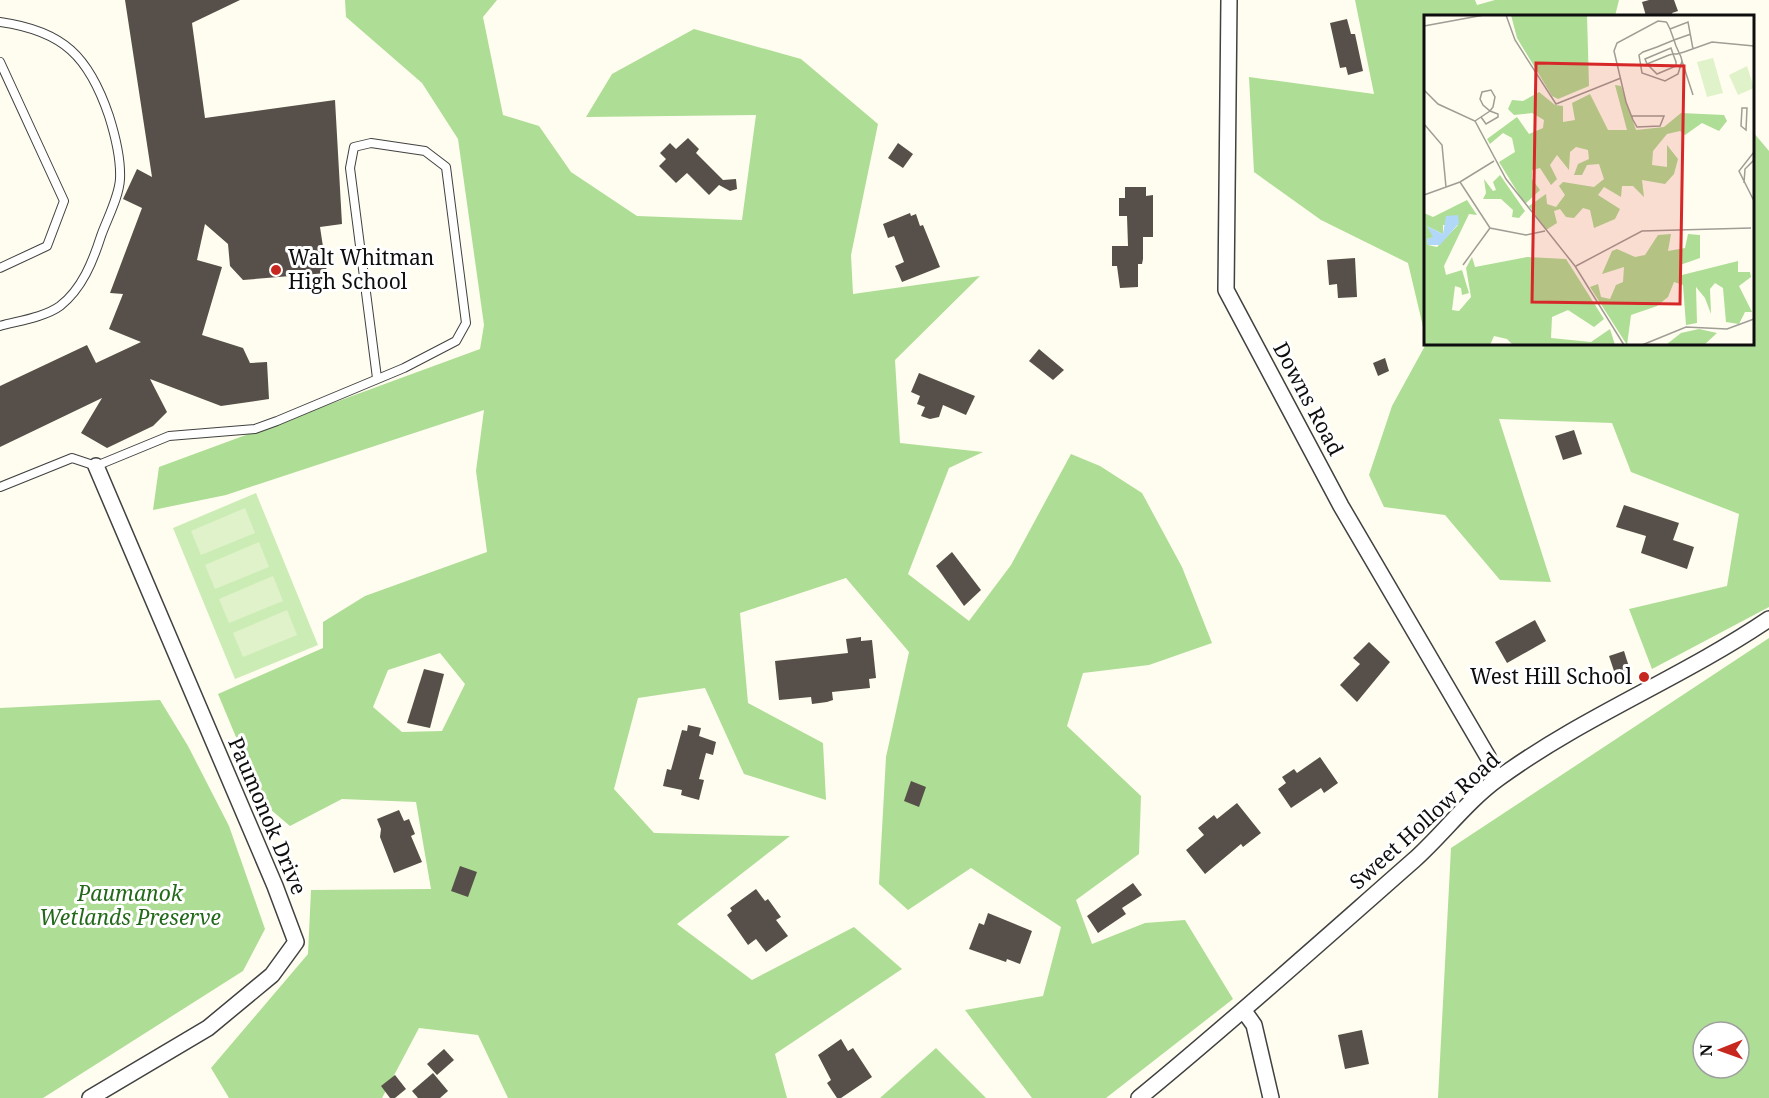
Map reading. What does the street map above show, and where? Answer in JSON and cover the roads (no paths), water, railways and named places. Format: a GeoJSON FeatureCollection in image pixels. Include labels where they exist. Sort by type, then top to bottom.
{"type":"FeatureCollection","features":[{"type":"Feature","properties":{"kind":"street","name":"Downs Road"},"geometry":{"type":"LineString","coordinates":[[1229,0],[1226,290],[1341,506],[1488,757],[1496,780]]}},
{"type":"Feature","properties":{"kind":"street","name":"Paumonok Drive"},"geometry":{"type":"LineString","coordinates":[[90,1098],[208,1028],[272,975],[296,942],[275,886],[96,466]]}},
{"type":"Feature","properties":{"kind":"street","name":"Sweet Hollow Road"},"geometry":{"type":"LineString","coordinates":[[1139,1098],[1244,1011],[1423,852],[1496,780],[1593,718],[1671,678],[1769,619]]}},
{"type":"Feature","properties":{"kind":"street"},"geometry":{"type":"LineString","coordinates":[[1244,1011],[1254,1025],[1271,1098]]}},
{"type":"Feature","properties":{"kind":"lane"},"geometry":{"type":"LineString","coordinates":[[0,22],[37,30],[64,44],[85,63],[99,85],[115,135],[120,180],[94,257],[79,286],[59,307],[0,326]]}},
{"type":"Feature","properties":{"kind":"lane"},"geometry":{"type":"LineString","coordinates":[[0,62],[64,201],[47,246],[0,268]]}},
{"type":"Feature","properties":{"kind":"lane"},"geometry":{"type":"LineString","coordinates":[[0,487],[72,458],[96,466],[169,436],[255,429],[404,368],[456,341],[466,323],[446,167],[425,151],[372,143],[354,147],[350,168],[377,378]]}},
{"type":"Feature","properties":{"kind":"place","name":"Walt Whitman High School"},"geometry":{"type":"Point","coordinates":[276,270]}},
{"type":"Feature","properties":{"kind":"place","name":"West Hill School"},"geometry":{"type":"Point","coordinates":[1644,677]}},
{"type":"Feature","properties":{"kind":"park label","name":"Paumanok Wetlands Preserve"},"geometry":{"type":"Point","coordinates":[130,906]}}]}
